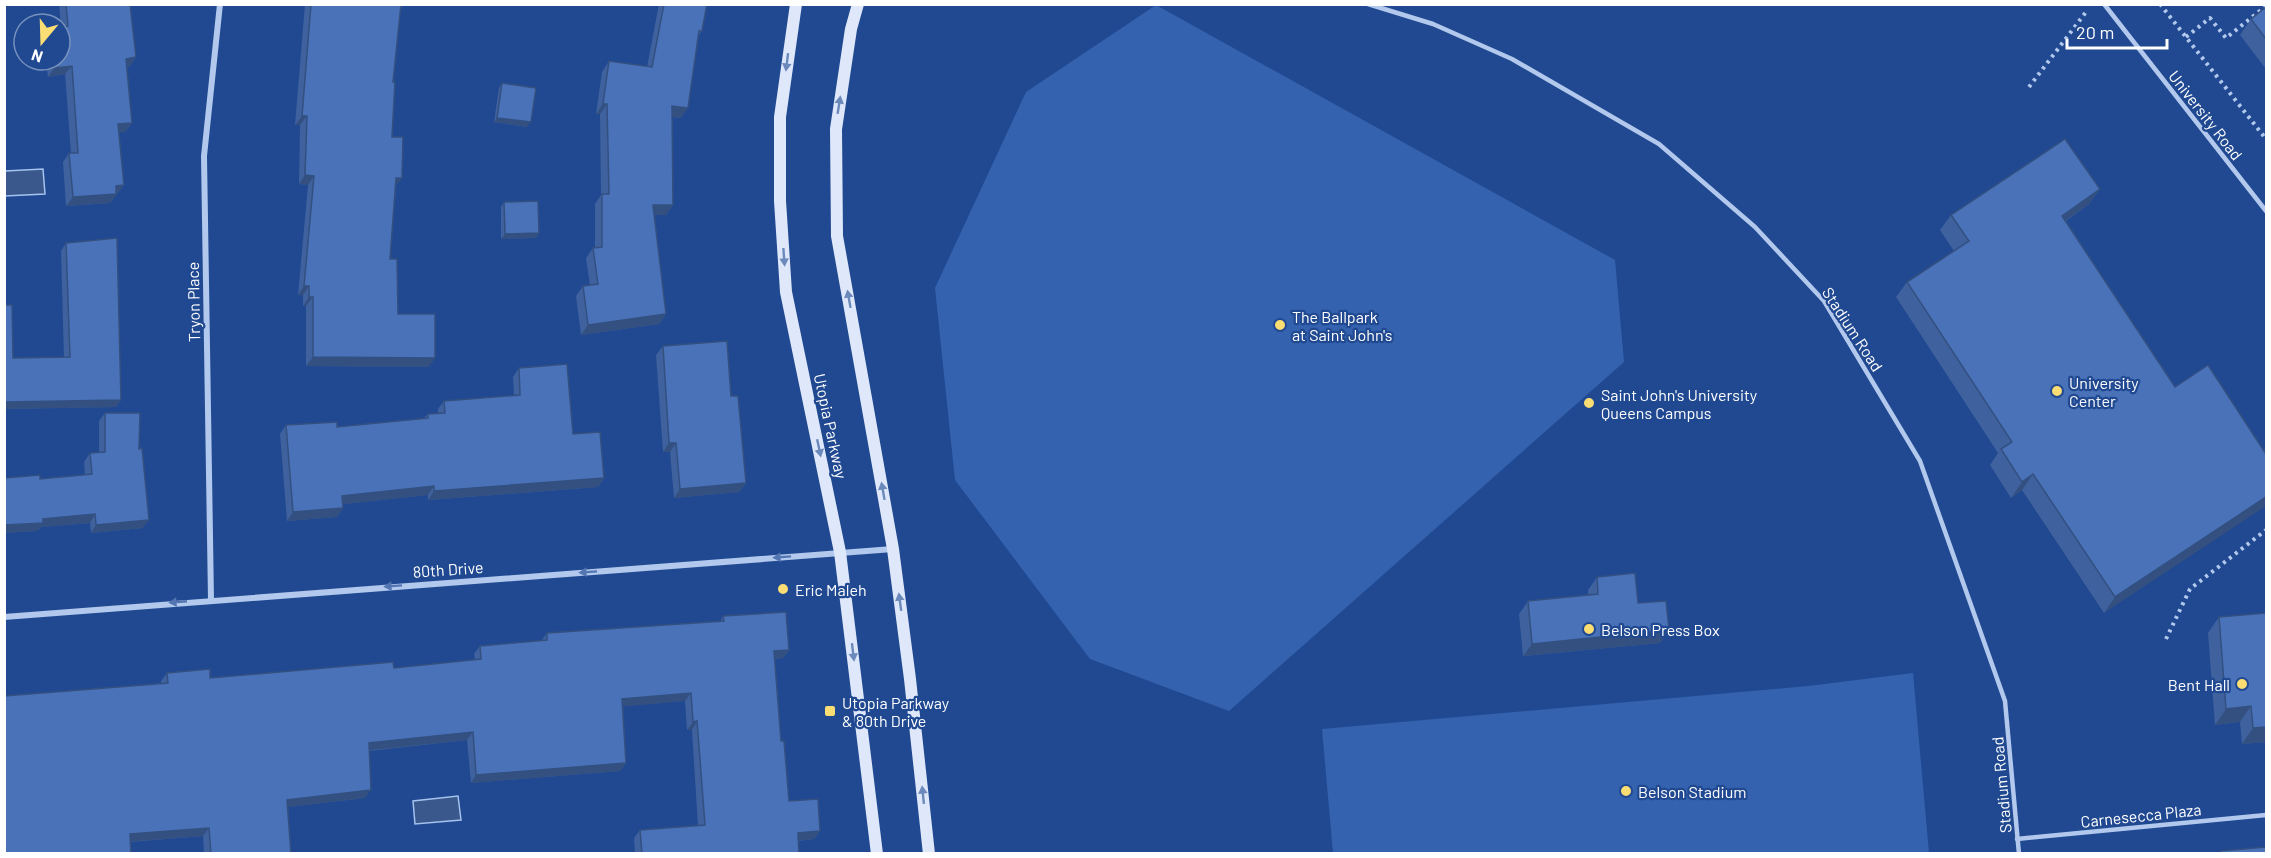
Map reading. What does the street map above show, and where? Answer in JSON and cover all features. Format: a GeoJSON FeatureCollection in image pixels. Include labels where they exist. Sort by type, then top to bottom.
{"type":"FeatureCollection","features":[{"type":"Feature","properties":{"kind":"main road","name":"Utopia Parkway"},"geometry":{"type":"LineString","coordinates":[[796,4],[780,117],[780,201],[786,292],[840,552],[877,854]]}},
{"type":"Feature","properties":{"kind":"main road"},"geometry":{"type":"LineString","coordinates":[[858,4],[851,29],[836,129],[837,236],[893,549],[929,854]]}},
{"type":"Feature","properties":{"kind":"street","name":"Tryon Place"},"geometry":{"type":"LineString","coordinates":[[211,600],[204,156],[220,4]]}},
{"type":"Feature","properties":{"kind":"street","name":"80th Drive"},"geometry":{"type":"LineString","coordinates":[[4,617],[893,549]]}},
{"type":"Feature","properties":{"kind":"lane","name":"Stadium Road"},"geometry":{"type":"LineString","coordinates":[[1368,4],[1433,24],[1512,58],[1659,144],[1755,227],[1824,301],[1920,461],[2006,701],[2019,854]]}},
{"type":"Feature","properties":{"kind":"lane","name":"University Road"},"geometry":{"type":"LineString","coordinates":[[2104,4],[2266,211]]}},
{"type":"Feature","properties":{"kind":"lane","name":"Carnesecca Plaza"},"geometry":{"type":"LineString","coordinates":[[2018,839],[2266,815]]}},
{"type":"Feature","properties":{"kind":"path"},"geometry":{"type":"LineString","coordinates":[[2029,87],[2092,4]]}},
{"type":"Feature","properties":{"kind":"path"},"geometry":{"type":"LineString","coordinates":[[2160,4],[2266,139]]}},
{"type":"Feature","properties":{"kind":"path"},"geometry":{"type":"LineString","coordinates":[[2186,37],[2210,18],[2226,38],[2266,6]]}},
{"type":"Feature","properties":{"kind":"path"},"geometry":{"type":"LineString","coordinates":[[2166,639],[2190,589],[2266,530]]}},
{"type":"Feature","properties":{"kind":"shaded area","name":"The Ballpark at Saint John's"},"geometry":{"type":"Polygon","coordinates":[[[1156,5],[1615,260],[1624,362],[1229,711],[1090,659],[955,480],[935,288],[1026,92],[1156,5]]]}},
{"type":"Feature","properties":{"kind":"shaded area"},"geometry":{"type":"Polygon","coordinates":[[[43,169],[45,194],[5,196],[5,171],[43,169]]]}},
{"type":"Feature","properties":{"kind":"shaded area","name":"Belson Stadium"},"geometry":{"type":"Polygon","coordinates":[[[1913,673],[1929,853],[1333,853],[1322,729],[1808,686],[1913,673]]]}},
{"type":"Feature","properties":{"kind":"shaded area"},"geometry":{"type":"Polygon","coordinates":[[[458,796],[461,820],[415,824],[413,801],[458,796]]]}},
{"type":"Feature","properties":{"kind":"building"},"geometry":{"type":"Polygon","coordinates":[[[66,4],[130,4],[136,57],[126,59],[132,123],[118,124],[124,185],[116,186],[116,194],[73,197],[69,153],[78,153],[72,66],[72,12],[67,12],[66,4]]]}},
{"type":"Feature","properties":{"kind":"building"},"geometry":{"type":"Polygon","coordinates":[[[311,4],[401,4],[393,82],[395,82],[392,137],[403,137],[402,178],[396,178],[390,259],[397,259],[398,314],[435,314],[435,358],[313,357],[313,297],[309,297],[309,286],[304,286],[314,176],[305,175],[307,116],[302,116],[311,4]]]}},
{"type":"Feature","properties":{"kind":"building"},"geometry":{"type":"Polygon","coordinates":[[[664,4],[707,4],[702,31],[699,31],[688,108],[672,106],[673,205],[653,205],[666,314],[588,325],[583,286],[598,284],[593,248],[602,247],[602,194],[609,194],[607,104],[603,104],[609,61],[652,67],[664,4]]]}},
{"type":"Feature","properties":{"kind":"building"},"geometry":{"type":"Polygon","coordinates":[[[2266,7],[2266,39],[2251,19],[2266,7]]]}},
{"type":"Feature","properties":{"kind":"building"},"geometry":{"type":"Polygon","coordinates":[[[502,83],[536,88],[531,122],[497,118],[502,83]]]}},
{"type":"Feature","properties":{"kind":"building","name":"University Center"},"geometry":{"type":"Polygon","coordinates":[[[2065,139],[2100,189],[2062,216],[2175,387],[2208,365],[2266,454],[2266,497],[2115,597],[2033,474],[2022,482],[2001,449],[2012,442],[1907,282],[1969,241],[1951,215],[2065,139]]]}},
{"type":"Feature","properties":{"kind":"building"},"geometry":{"type":"Polygon","coordinates":[[[538,201],[539,233],[505,234],[504,202],[538,201]]]}},
{"type":"Feature","properties":{"kind":"building"},"geometry":{"type":"Polygon","coordinates":[[[117,238],[121,400],[4,402],[4,305],[12,305],[13,358],[70,357],[66,243],[117,238]]]}},
{"type":"Feature","properties":{"kind":"building"},"geometry":{"type":"Polygon","coordinates":[[[727,341],[731,396],[738,396],[746,483],[680,489],[676,443],[669,443],[663,346],[727,341]]]}},
{"type":"Feature","properties":{"kind":"building"},"geometry":{"type":"Polygon","coordinates":[[[567,364],[573,434],[600,432],[604,478],[434,491],[434,486],[342,496],[343,508],[293,512],[286,425],[337,422],[337,427],[428,418],[428,414],[445,413],[444,401],[520,395],[519,368],[567,364]]]}},
{"type":"Feature","properties":{"kind":"building"},"geometry":{"type":"Polygon","coordinates":[[[105,413],[140,413],[139,449],[142,448],[149,520],[96,525],[95,514],[43,519],[43,523],[4,525],[4,464],[5,478],[40,475],[40,479],[92,474],[90,453],[105,452],[105,413]]]}},
{"type":"Feature","properties":{"kind":"building","name":"Belson Press Box"},"geometry":{"type":"Polygon","coordinates":[[[1635,573],[1638,603],[1666,601],[1669,630],[1532,644],[1528,601],[1598,594],[1597,577],[1635,573]]]}},
{"type":"Feature","properties":{"kind":"building"},"geometry":{"type":"Polygon","coordinates":[[[786,612],[789,650],[774,651],[781,741],[784,741],[789,801],[818,799],[820,831],[798,833],[799,854],[642,854],[640,830],[705,825],[697,721],[693,722],[691,693],[622,699],[626,763],[476,775],[473,732],[369,743],[371,790],[287,800],[291,854],[211,854],[209,828],[130,834],[131,854],[4,854],[4,696],[168,683],[167,673],[210,669],[210,678],[393,662],[394,668],[481,659],[480,646],[547,640],[547,633],[724,621],[723,616],[786,612]]]}},
{"type":"Feature","properties":{"kind":"building","name":"Bent Hall"},"geometry":{"type":"Polygon","coordinates":[[[2266,613],[2266,727],[2253,728],[2251,706],[2226,709],[2219,617],[2266,613]]]}},
{"type":"Feature","properties":{"kind":"building"},"geometry":{"type":"Polygon","coordinates":[[[2266,847],[2266,854],[2221,854],[2221,851],[2266,847]]]}},
{"type":"Feature","properties":{"kind":"place","name":"The Ballpark at Saint John's"},"geometry":{"type":"Point","coordinates":[1280,325]}},
{"type":"Feature","properties":{"kind":"place","name":"University Center"},"geometry":{"type":"Point","coordinates":[2057,391]}},
{"type":"Feature","properties":{"kind":"place","name":"Saint John's University Queens Campus"},"geometry":{"type":"Point","coordinates":[1589,403]}},
{"type":"Feature","properties":{"kind":"place","name":"Eric Maleh"},"geometry":{"type":"Point","coordinates":[783,589]}},
{"type":"Feature","properties":{"kind":"place","name":"Belson Press Box"},"geometry":{"type":"Point","coordinates":[1589,629]}},
{"type":"Feature","properties":{"kind":"place","name":"Bent Hall"},"geometry":{"type":"Point","coordinates":[2242,684]}},
{"type":"Feature","properties":{"kind":"place","name":"Utopia Parkway & 80th Drive"},"geometry":{"type":"Point","coordinates":[830,711]}},
{"type":"Feature","properties":{"kind":"place","name":"Belson Stadium"},"geometry":{"type":"Point","coordinates":[1626,791]}}]}
